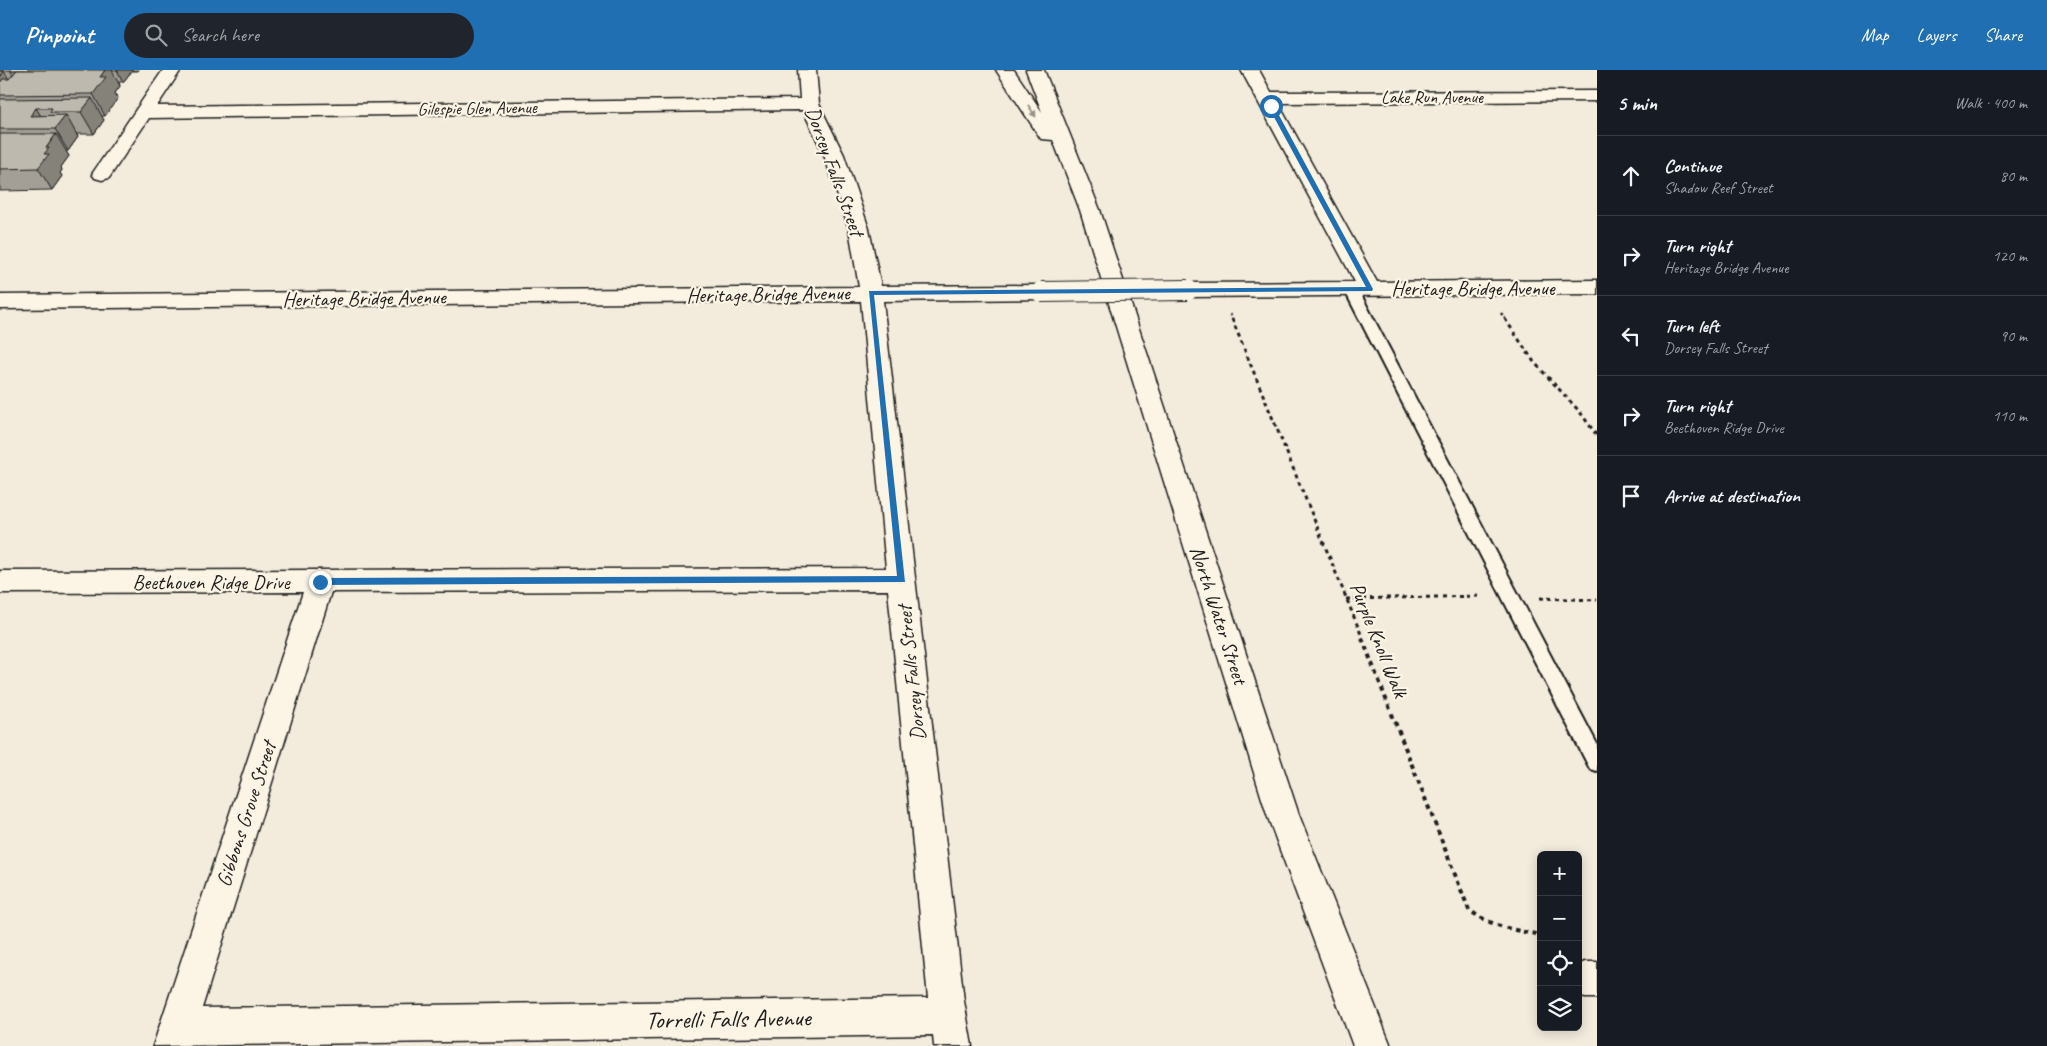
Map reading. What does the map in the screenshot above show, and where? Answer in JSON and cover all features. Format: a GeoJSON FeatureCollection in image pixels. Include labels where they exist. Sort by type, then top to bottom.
{"type":"FeatureCollection","features":[{"type":"Feature","properties":{"kind":"street"},"geometry":{"type":"LineString","coordinates":[[102,174],[172,70]]}},
{"type":"Feature","properties":{"kind":"street","name":"Dorsey Falls Street"},"geometry":{"type":"LineString","coordinates":[[807,70],[810,104],[834,155],[859,229],[871,293],[944,992],[951,1031]]}},
{"type":"Feature","properties":{"kind":"street","name":"North Water Street"},"geometry":{"type":"LineString","coordinates":[[1005,70],[1078,180]]}},
{"type":"Feature","properties":{"kind":"street","name":"North Water Street"},"geometry":{"type":"LineString","coordinates":[[1035,70],[1090,210],[1283,815],[1372,1046]]}},
{"type":"Feature","properties":{"kind":"street"},"geometry":{"type":"LineString","coordinates":[[1250,70],[1267,98],[1361,289]]}},
{"type":"Feature","properties":{"kind":"street","name":"Lake Run Avenue"},"geometry":{"type":"LineString","coordinates":[[1267,98],[1597,96]]}},
{"type":"Feature","properties":{"kind":"street","name":"Gilespie Glen Avenue"},"geometry":{"type":"LineString","coordinates":[[143,112],[810,104]]}},
{"type":"Feature","properties":{"kind":"street","name":"Heritage Bridge Avenue"},"geometry":{"type":"LineString","coordinates":[[0,302],[1188,290],[1597,288]]}},
{"type":"Feature","properties":{"kind":"street","name":"Beethoven Ridge Drive"},"geometry":{"type":"LineString","coordinates":[[0,582],[902,579]]}},
{"type":"Feature","properties":{"kind":"street","name":"Gibbons Grove Street"},"geometry":{"type":"LineString","coordinates":[[175,1036],[320,582]]}},
{"type":"Feature","properties":{"kind":"street","name":"Torrelli Falls Avenue"},"geometry":{"type":"LineString","coordinates":[[175,1036],[951,1031]]}},
{"type":"Feature","properties":{"kind":"lane"},"geometry":{"type":"LineString","coordinates":[[1361,289],[1597,763]]}},
{"type":"Feature","properties":{"kind":"path"},"geometry":{"type":"LineString","coordinates":[[1498,309],[1534,362],[1580,412],[1597,436]]}},
{"type":"Feature","properties":{"kind":"path","name":"Purple Knoll Walk"},"geometry":{"type":"LineString","coordinates":[[1228,311],[1443,840],[1469,910],[1482,919],[1505,930],[1537,934]]}},
{"type":"Feature","properties":{"kind":"path"},"geometry":{"type":"LineString","coordinates":[[1346,599],[1490,596]]}},
{"type":"Feature","properties":{"kind":"path"},"geometry":{"type":"LineString","coordinates":[[1540,598],[1597,600]]}},
{"type":"Feature","properties":{"kind":"building"},"geometry":{"type":"Polygon","coordinates":[[[17,70],[105,70],[100,77],[106,77],[93,94],[0,95],[0,83],[3,79],[9,79],[17,70]]]}},
{"type":"Feature","properties":{"kind":"building"},"geometry":{"type":"Polygon","coordinates":[[[92,98],[81,112],[50,112],[52,108],[36,108],[30,116],[66,115],[55,129],[0,129],[0,99],[92,98]]]}},
{"type":"Feature","properties":{"kind":"building"},"geometry":{"type":"Polygon","coordinates":[[[0,134],[56,134],[44,154],[49,154],[38,168],[0,169],[0,134]]]}},
{"type":"Feature","properties":{"kind":"route"},"geometry":{"type":"LineString","coordinates":[[320,582],[902,579],[871,293],[1370,289],[1271,106]]}}]}
